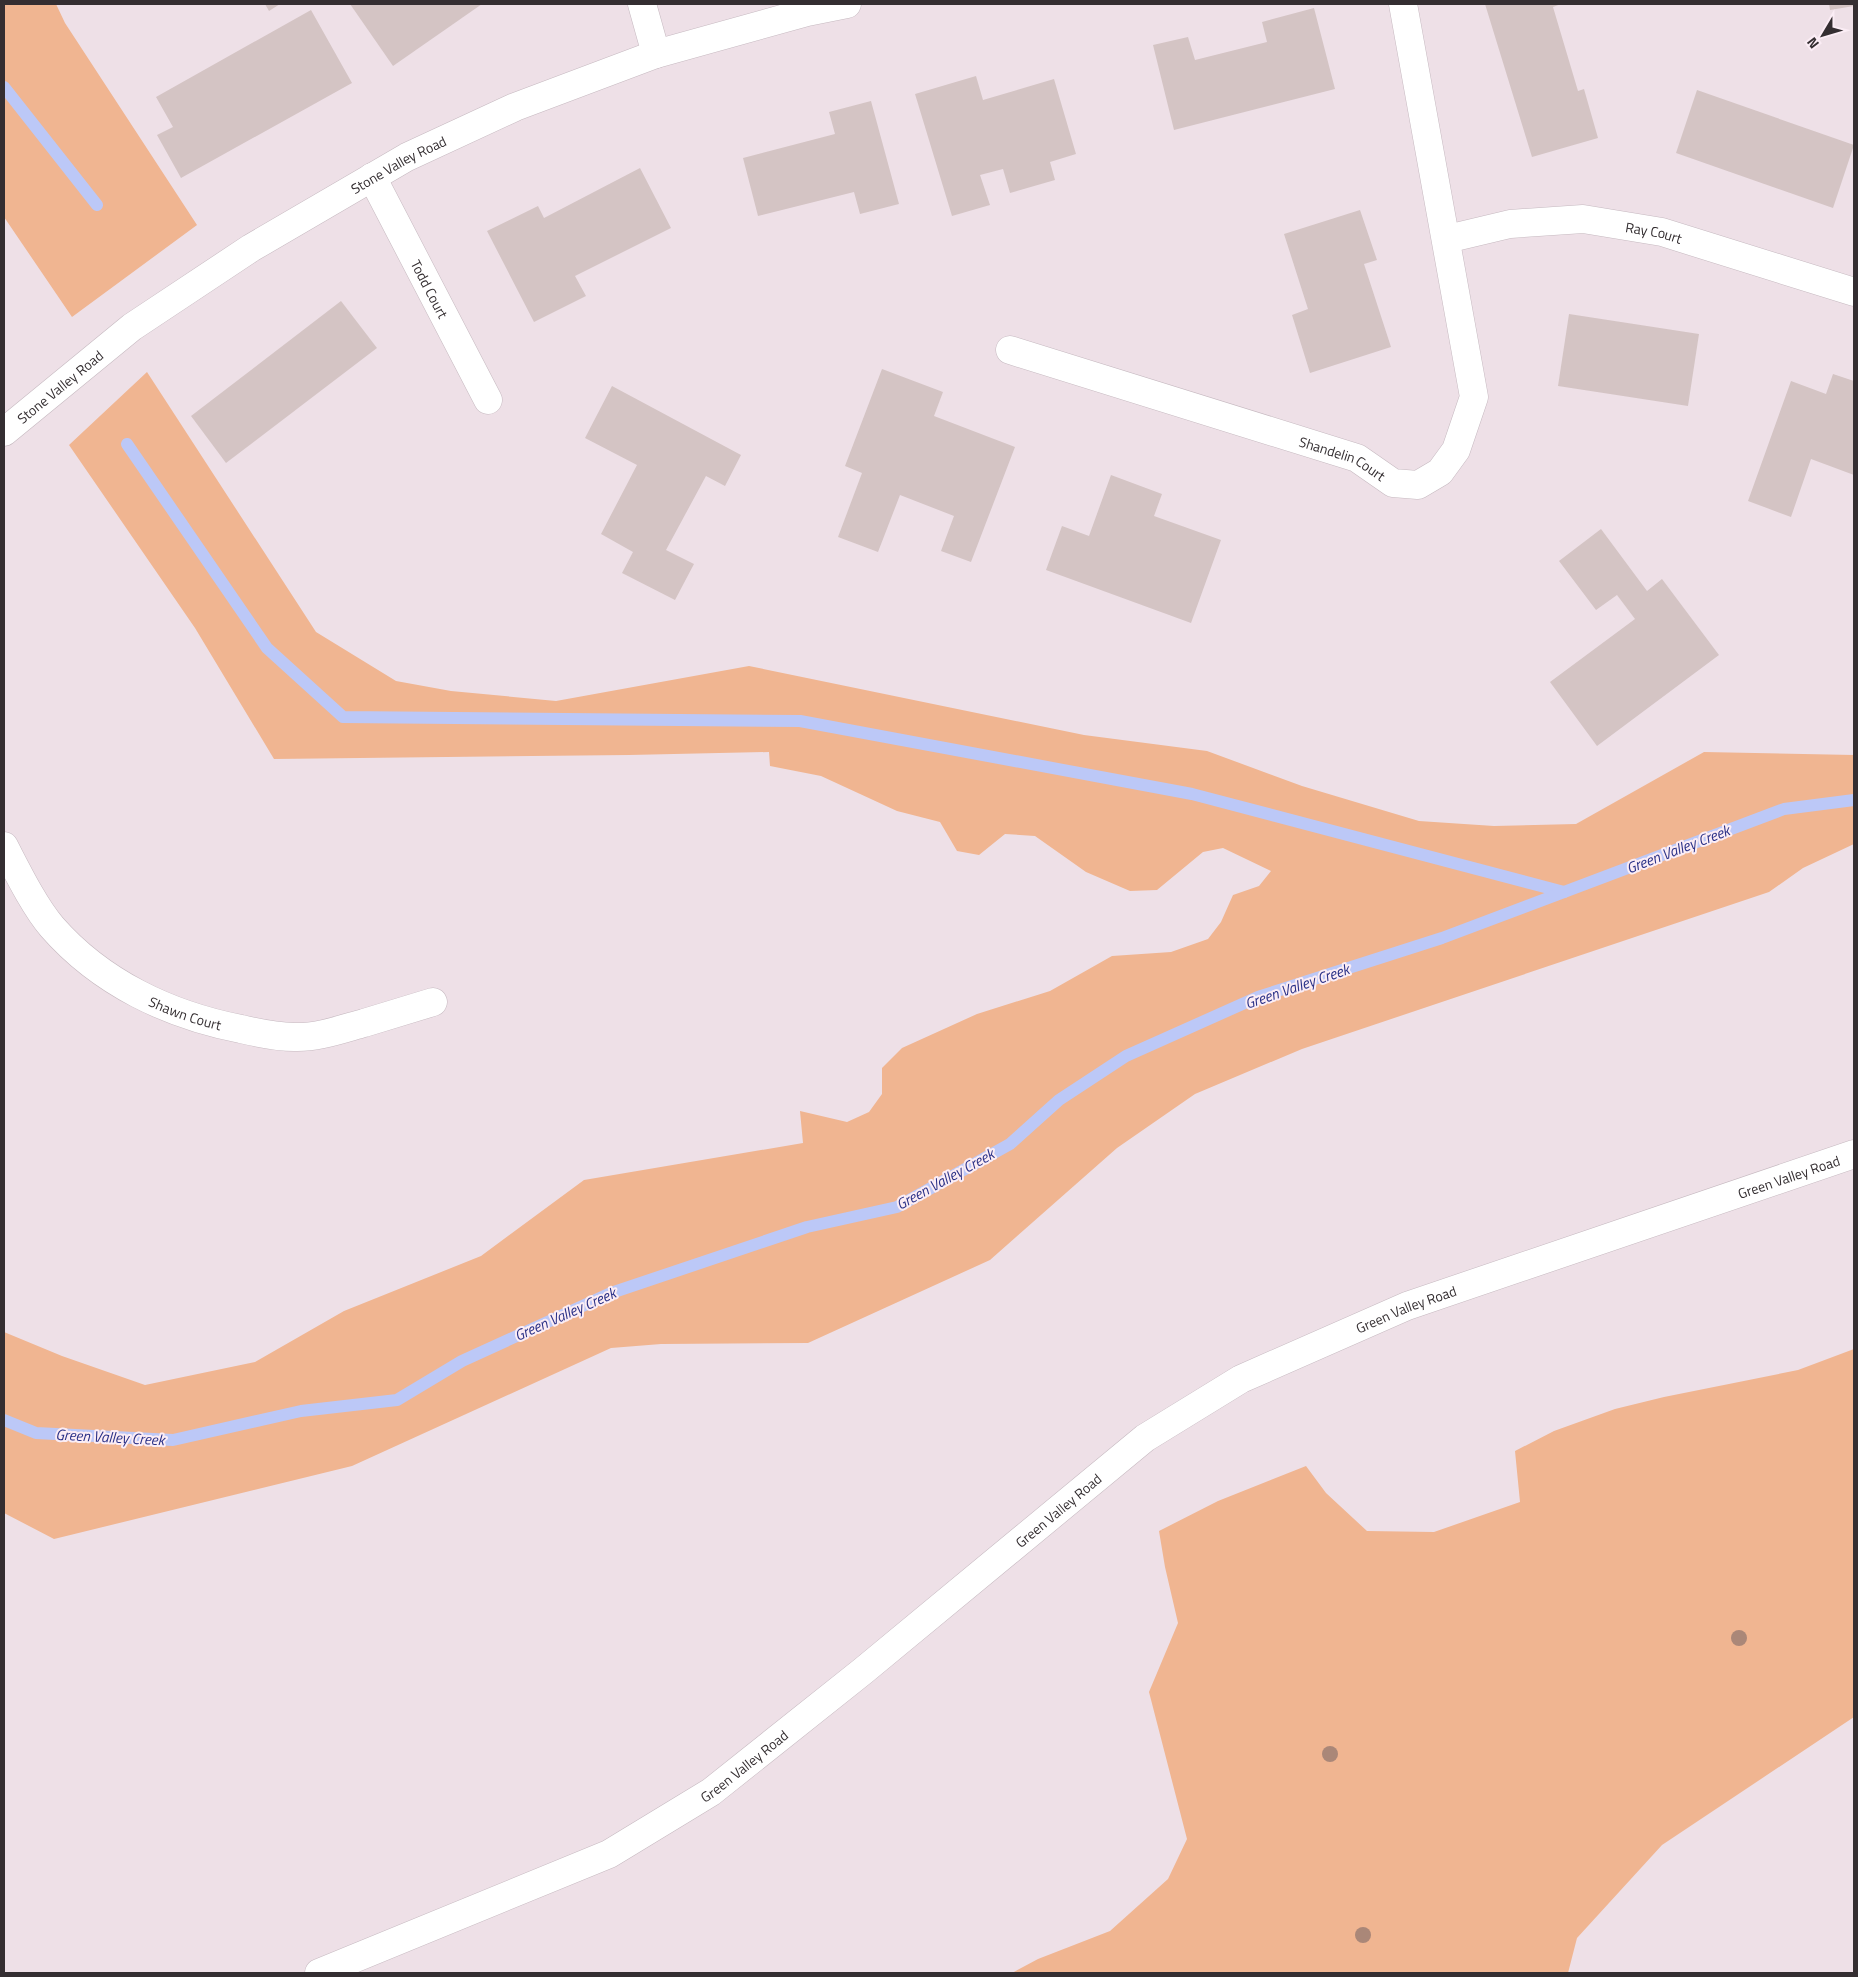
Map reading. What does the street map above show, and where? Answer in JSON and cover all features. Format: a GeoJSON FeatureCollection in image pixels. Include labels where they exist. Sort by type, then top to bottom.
{"type":"FeatureCollection","features":[{"type":"Feature","properties":{"kind":"street"},"geometry":{"type":"LineString","coordinates":[[642,4],[656,54]]}},
{"type":"Feature","properties":{"kind":"street","name":"Stone Valley Road"},"geometry":{"type":"LineString","coordinates":[[4,432],[132,327],[251,248],[407,158],[515,107],[656,54],[807,12],[846,4]]}},
{"type":"Feature","properties":{"kind":"street","name":"Shandelin Court"},"geometry":{"type":"LineString","coordinates":[[1010,350],[1357,458],[1392,482],[1418,485],[1440,472],[1456,450],[1474,397],[1404,4]]}},
{"type":"Feature","properties":{"kind":"street","name":"Todd Court"},"geometry":{"type":"LineString","coordinates":[[372,177],[488,400]]}},
{"type":"Feature","properties":{"kind":"street","name":"Ray Court"},"geometry":{"type":"LineString","coordinates":[[1447,238],[1510,224],[1584,219],[1662,232],[1854,292]]}},
{"type":"Feature","properties":{"kind":"street","name":"Shawn Court"},"geometry":{"type":"LineString","coordinates":[[4,846],[20,878],[51,926],[87,962],[126,988],[166,1008],[211,1023],[257,1033],[294,1037],[333,1032],[433,1002]]}},
{"type":"Feature","properties":{"kind":"street","name":"Green Valley Road"},"geometry":{"type":"LineString","coordinates":[[319,1973],[609,1854],[711,1792],[863,1671],[1145,1438],[1241,1379],[1406,1306],[1854,1154]]}},
{"type":"Feature","properties":{"kind":"shaded area"},"geometry":{"type":"Polygon","coordinates":[[[4,4],[56,4],[65,23],[197,225],[72,317],[4,217],[4,4]]]}},
{"type":"Feature","properties":{"kind":"shaded area"},"geometry":{"type":"Polygon","coordinates":[[[147,372],[316,632],[396,681],[451,691],[556,701],[749,666],[1084,735],[1207,751],[1302,786],[1419,821],[1494,826],[1576,824],[1704,752],[1854,755],[1854,844],[1803,868],[1769,892],[1302,1049],[1195,1094],[1117,1148],[990,1260],[808,1343],[661,1344],[611,1348],[352,1466],[54,1539],[4,1513],[4,1332],[62,1356],[145,1385],[255,1362],[344,1311],[481,1256],[584,1180],[803,1143],[800,1111],[847,1122],[869,1112],[882,1094],[882,1068],[902,1048],[977,1014],[1050,991],[1112,956],[1171,952],[1208,939],[1221,922],[1233,895],[1259,886],[1271,871],[1223,848],[1203,852],[1157,890],[1130,891],[1086,872],[1035,836],[1005,834],[979,855],[957,851],[940,822],[897,811],[821,776],[770,766],[769,752],[274,759],[195,628],[69,445],[147,372]]]}},
{"type":"Feature","properties":{"kind":"shaded area"},"geometry":{"type":"Polygon","coordinates":[[[1854,1349],[1854,1717],[1662,1845],[1577,1938],[1568,1973],[1012,1973],[1038,1959],[1110,1931],[1168,1879],[1187,1839],[1149,1692],[1178,1623],[1159,1531],[1218,1501],[1306,1466],[1326,1493],[1367,1531],[1434,1532],[1520,1502],[1515,1451],[1554,1431],[1615,1409],[1664,1397],[1798,1370],[1854,1349]]]}},
{"type":"Feature","properties":{"kind":"building"},"geometry":{"type":"Polygon","coordinates":[[[265,4],[280,4],[269,11],[265,4]]]}},
{"type":"Feature","properties":{"kind":"building"},"geometry":{"type":"Polygon","coordinates":[[[350,4],[482,4],[393,66],[350,4]]]}},
{"type":"Feature","properties":{"kind":"building"},"geometry":{"type":"Polygon","coordinates":[[[1485,4],[1561,4],[1553,7],[1578,91],[1584,89],[1598,138],[1532,157],[1485,4]]]}},
{"type":"Feature","properties":{"kind":"building"},"geometry":{"type":"Polygon","coordinates":[[[1829,4],[1854,4],[1854,6],[1830,10],[1829,4]]]}},
{"type":"Feature","properties":{"kind":"building"},"geometry":{"type":"Polygon","coordinates":[[[1314,8],[1335,89],[1174,130],[1153,45],[1188,37],[1195,60],[1267,42],[1262,22],[1314,8]]]}},
{"type":"Feature","properties":{"kind":"building"},"geometry":{"type":"Polygon","coordinates":[[[311,10],[352,83],[181,178],[157,135],[173,127],[156,97],[311,10]]]}},
{"type":"Feature","properties":{"kind":"building"},"geometry":{"type":"Polygon","coordinates":[[[976,76],[983,100],[1054,79],[1076,154],[1050,162],[1055,180],[1010,193],[1003,169],[980,175],[990,205],[952,216],[915,94],[976,76]]]}},
{"type":"Feature","properties":{"kind":"building"},"geometry":{"type":"Polygon","coordinates":[[[1697,90],[1854,145],[1833,208],[1676,153],[1697,90]]]}},
{"type":"Feature","properties":{"kind":"building"},"geometry":{"type":"Polygon","coordinates":[[[871,101],[899,204],[860,214],[854,192],[758,216],[743,158],[835,134],[829,112],[871,101]]]}},
{"type":"Feature","properties":{"kind":"building"},"geometry":{"type":"Polygon","coordinates":[[[640,168],[671,228],[575,276],[586,296],[534,322],[487,231],[538,206],[544,218],[640,168]]]}},
{"type":"Feature","properties":{"kind":"building"},"geometry":{"type":"Polygon","coordinates":[[[1360,210],[1377,260],[1364,264],[1391,347],[1310,373],[1292,315],[1308,309],[1284,234],[1360,210]]]}},
{"type":"Feature","properties":{"kind":"building"},"geometry":{"type":"Polygon","coordinates":[[[341,301],[377,348],[226,463],[191,416],[341,301]]]}},
{"type":"Feature","properties":{"kind":"building"},"geometry":{"type":"Polygon","coordinates":[[[1569,314],[1699,334],[1688,406],[1558,386],[1569,314]]]}},
{"type":"Feature","properties":{"kind":"building"},"geometry":{"type":"Polygon","coordinates":[[[882,369],[943,392],[934,416],[1015,447],[971,562],[941,551],[954,516],[900,495],[878,552],[838,537],[862,473],[845,466],[882,369]]]}},
{"type":"Feature","properties":{"kind":"building"},"geometry":{"type":"Polygon","coordinates":[[[1833,374],[1854,381],[1854,475],[1811,459],[1791,517],[1748,501],[1791,381],[1826,394],[1833,374]]]}},
{"type":"Feature","properties":{"kind":"building"},"geometry":{"type":"Polygon","coordinates":[[[612,386],[741,455],[725,486],[706,476],[666,550],[694,564],[675,600],[622,573],[633,552],[601,534],[637,465],[585,438],[612,386]]]}},
{"type":"Feature","properties":{"kind":"building"},"geometry":{"type":"Polygon","coordinates":[[[1111,475],[1162,494],[1154,516],[1221,540],[1191,623],[1046,570],[1062,526],[1089,536],[1111,475]]]}},
{"type":"Feature","properties":{"kind":"building"},"geometry":{"type":"Polygon","coordinates":[[[1601,529],[1647,591],[1662,579],[1719,655],[1597,746],[1550,682],[1635,619],[1617,595],[1596,610],[1559,561],[1601,529]]]}},
{"type":"Feature","properties":{"kind":"waterway"},"geometry":{"type":"LineString","coordinates":[[4,87],[97,205]]}},
{"type":"Feature","properties":{"kind":"waterway"},"geometry":{"type":"LineString","coordinates":[[127,444],[267,648],[343,717],[800,721],[1192,794],[1564,892]]}},
{"type":"Feature","properties":{"kind":"waterway","name":"Green Valley Creek"},"geometry":{"type":"LineString","coordinates":[[4,1420],[36,1433],[173,1440],[301,1411],[397,1400],[462,1361],[611,1293],[807,1227],[897,1207],[1010,1144],[1059,1100],[1126,1056],[1258,997],[1442,938],[1784,809],[1854,800]]}}]}
